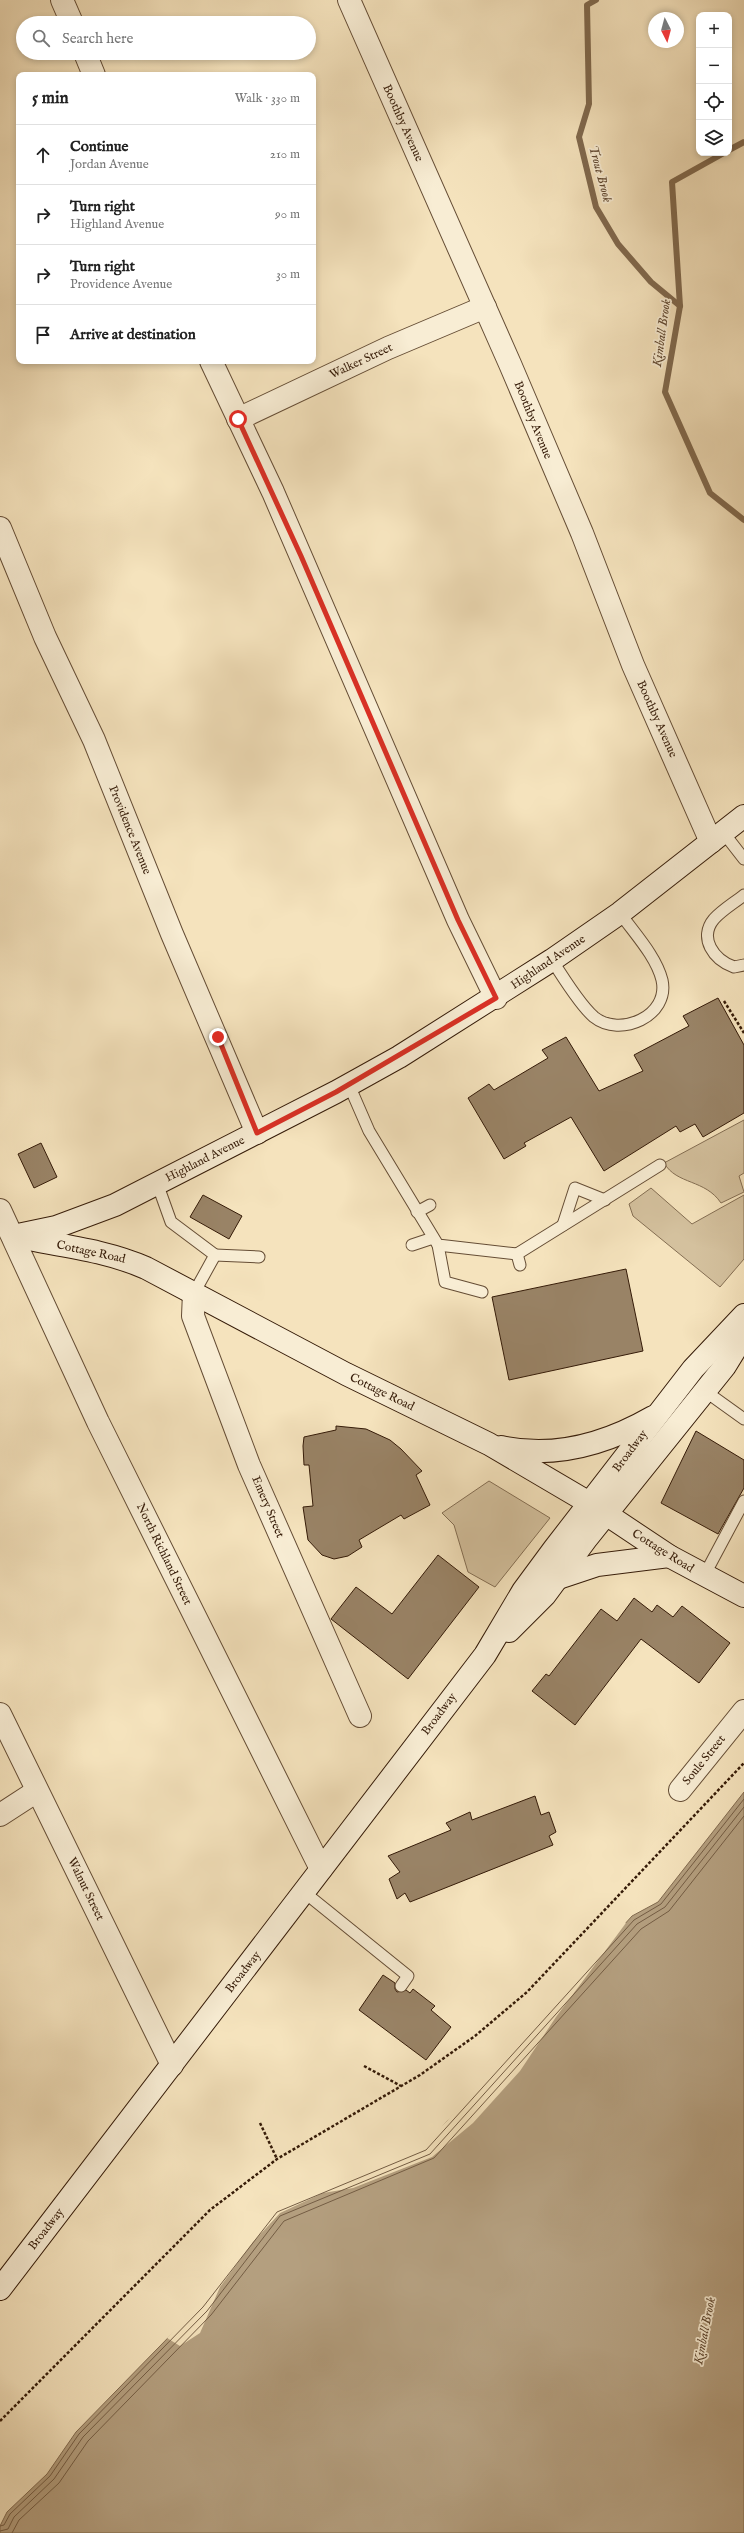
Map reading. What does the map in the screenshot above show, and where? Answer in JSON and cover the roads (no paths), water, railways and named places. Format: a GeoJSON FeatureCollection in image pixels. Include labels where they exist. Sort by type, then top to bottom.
{"type":"FeatureCollection","features":[{"type":"Feature","properties":{"kind":"street"},"geometry":{"type":"LineString","coordinates":[[62,0],[69,16]]}},
{"type":"Feature","properties":{"kind":"street","name":"Boothby Avenue"},"geometry":{"type":"LineString","coordinates":[[349,0],[485,307],[582,533],[633,665],[717,837]]}},
{"type":"Feature","properties":{"kind":"street"},"geometry":{"type":"LineString","coordinates":[[88,60],[93,72]]}},
{"type":"Feature","properties":{"kind":"street","name":"Walker Street"},"geometry":{"type":"LineString","coordinates":[[238,419],[388,348],[485,307]]}},
{"type":"Feature","properties":{"kind":"street"},"geometry":{"type":"LineString","coordinates":[[212,364],[301,556],[455,912],[496,998]]}},
{"type":"Feature","properties":{"kind":"street","name":"Providence Avenue"},"geometry":{"type":"LineString","coordinates":[[0,528],[45,637],[94,740],[172,934],[257,1133]]}},
{"type":"Feature","properties":{"kind":"street","name":"Highland Avenue"},"geometry":{"type":"LineString","coordinates":[[6,1237],[56,1228],[116,1205],[349,1085],[496,998],[552,960],[620,913],[744,816]]}},
{"type":"Feature","properties":{"kind":"street","name":"North Richland Street"},"geometry":{"type":"LineString","coordinates":[[0,1210],[6,1237],[321,1869]]}},
{"type":"Feature","properties":{"kind":"street","name":"Cottage Road"},"geometry":{"type":"LineString","coordinates":[[6,1237],[131,1261],[346,1374],[489,1444],[599,1510],[669,1556],[744,1596]]}},
{"type":"Feature","properties":{"kind":"street","name":"Emery Street"},"geometry":{"type":"LineString","coordinates":[[194,1293],[193,1316],[249,1465],[360,1716]]}},
{"type":"Feature","properties":{"kind":"street","name":"Broadway"},"geometry":{"type":"LineString","coordinates":[[485,1655],[545,1595],[558,1578],[587,1538],[599,1510],[658,1414],[693,1369],[744,1315]]}},
{"type":"Feature","properties":{"kind":"street","name":"Broadway"},"geometry":{"type":"LineString","coordinates":[[0,2289],[485,1655],[523,1591],[599,1510],[705,1391],[725,1366],[744,1335]]}},
{"type":"Feature","properties":{"kind":"street"},"geometry":{"type":"LineString","coordinates":[[489,1444],[516,1450],[566,1450],[609,1439],[629,1431],[658,1414]]}},
{"type":"Feature","properties":{"kind":"street"},"geometry":{"type":"LineString","coordinates":[[558,1578],[597,1565],[669,1556]]}},
{"type":"Feature","properties":{"kind":"street","name":"Soule Street"},"geometry":{"type":"LineString","coordinates":[[680,1790],[744,1711]]}},
{"type":"Feature","properties":{"kind":"street","name":"Walnut Street"},"geometry":{"type":"LineString","coordinates":[[0,1714],[172,2065]]}},
{"type":"Feature","properties":{"kind":"street"},"geometry":{"type":"LineString","coordinates":[[0,1815],[37,1791]]}},
{"type":"Feature","properties":{"kind":"lane"},"geometry":{"type":"LineString","coordinates":[[717,837],[744,859]]}},
{"type":"Feature","properties":{"kind":"lane"},"geometry":{"type":"LineString","coordinates":[[744,896],[715,918],[709,926],[707,938],[710,948],[717,958],[734,967],[744,965]]}},
{"type":"Feature","properties":{"kind":"lane"},"geometry":{"type":"LineString","coordinates":[[552,960],[594,1017],[616,1026],[635,1023],[653,1013],[660,1001],[662,981],[655,964],[620,913]]}},
{"type":"Feature","properties":{"kind":"lane"},"geometry":{"type":"LineString","coordinates":[[349,1085],[369,1131],[436,1241],[445,1282],[482,1292]]}},
{"type":"Feature","properties":{"kind":"lane"},"geometry":{"type":"LineString","coordinates":[[412,1245],[436,1241],[517,1254],[660,1165]]}},
{"type":"Feature","properties":{"kind":"lane"},"geometry":{"type":"LineString","coordinates":[[157,1183],[171,1222],[215,1255],[259,1257]]}},
{"type":"Feature","properties":{"kind":"lane"},"geometry":{"type":"LineString","coordinates":[[563,1225],[575,1188],[605,1200]]}},
{"type":"Feature","properties":{"kind":"lane"},"geometry":{"type":"LineString","coordinates":[[417,1212],[430,1205]]}},
{"type":"Feature","properties":{"kind":"lane"},"geometry":{"type":"LineString","coordinates":[[517,1254],[520,1265]]}},
{"type":"Feature","properties":{"kind":"lane"},"geometry":{"type":"LineString","coordinates":[[194,1293],[215,1255]]}},
{"type":"Feature","properties":{"kind":"lane"},"geometry":{"type":"LineString","coordinates":[[705,1391],[744,1419]]}},
{"type":"Feature","properties":{"kind":"lane"},"geometry":{"type":"LineString","coordinates":[[704,1576],[744,1501]]}},
{"type":"Feature","properties":{"kind":"lane"},"geometry":{"type":"LineString","coordinates":[[304,1892],[408,1976],[401,1986]]}},
{"type":"Feature","properties":{"kind":"water"},"geometry":{"type":"Polygon","coordinates":[[[744,1792],[744,2533],[0,2533],[0,2526],[7,2512],[47,2474],[76,2432],[200,2305],[275,2208],[424,2147],[632,1916],[658,1902],[744,1792]]]}},
{"type":"Feature","properties":{"kind":"waterway","name":"Trout Brook"},"geometry":{"type":"LineString","coordinates":[[596,0],[587,5],[589,104],[579,137],[596,207],[618,244],[651,282],[680,306]]}},
{"type":"Feature","properties":{"kind":"waterway","name":"Kimball Brook"},"geometry":{"type":"LineString","coordinates":[[732,148],[744,142]]}},
{"type":"Feature","properties":{"kind":"waterway","name":"Kimball Brook"},"geometry":{"type":"LineString","coordinates":[[719,156],[672,182],[680,306],[665,392],[710,493],[744,520]]}}]}
